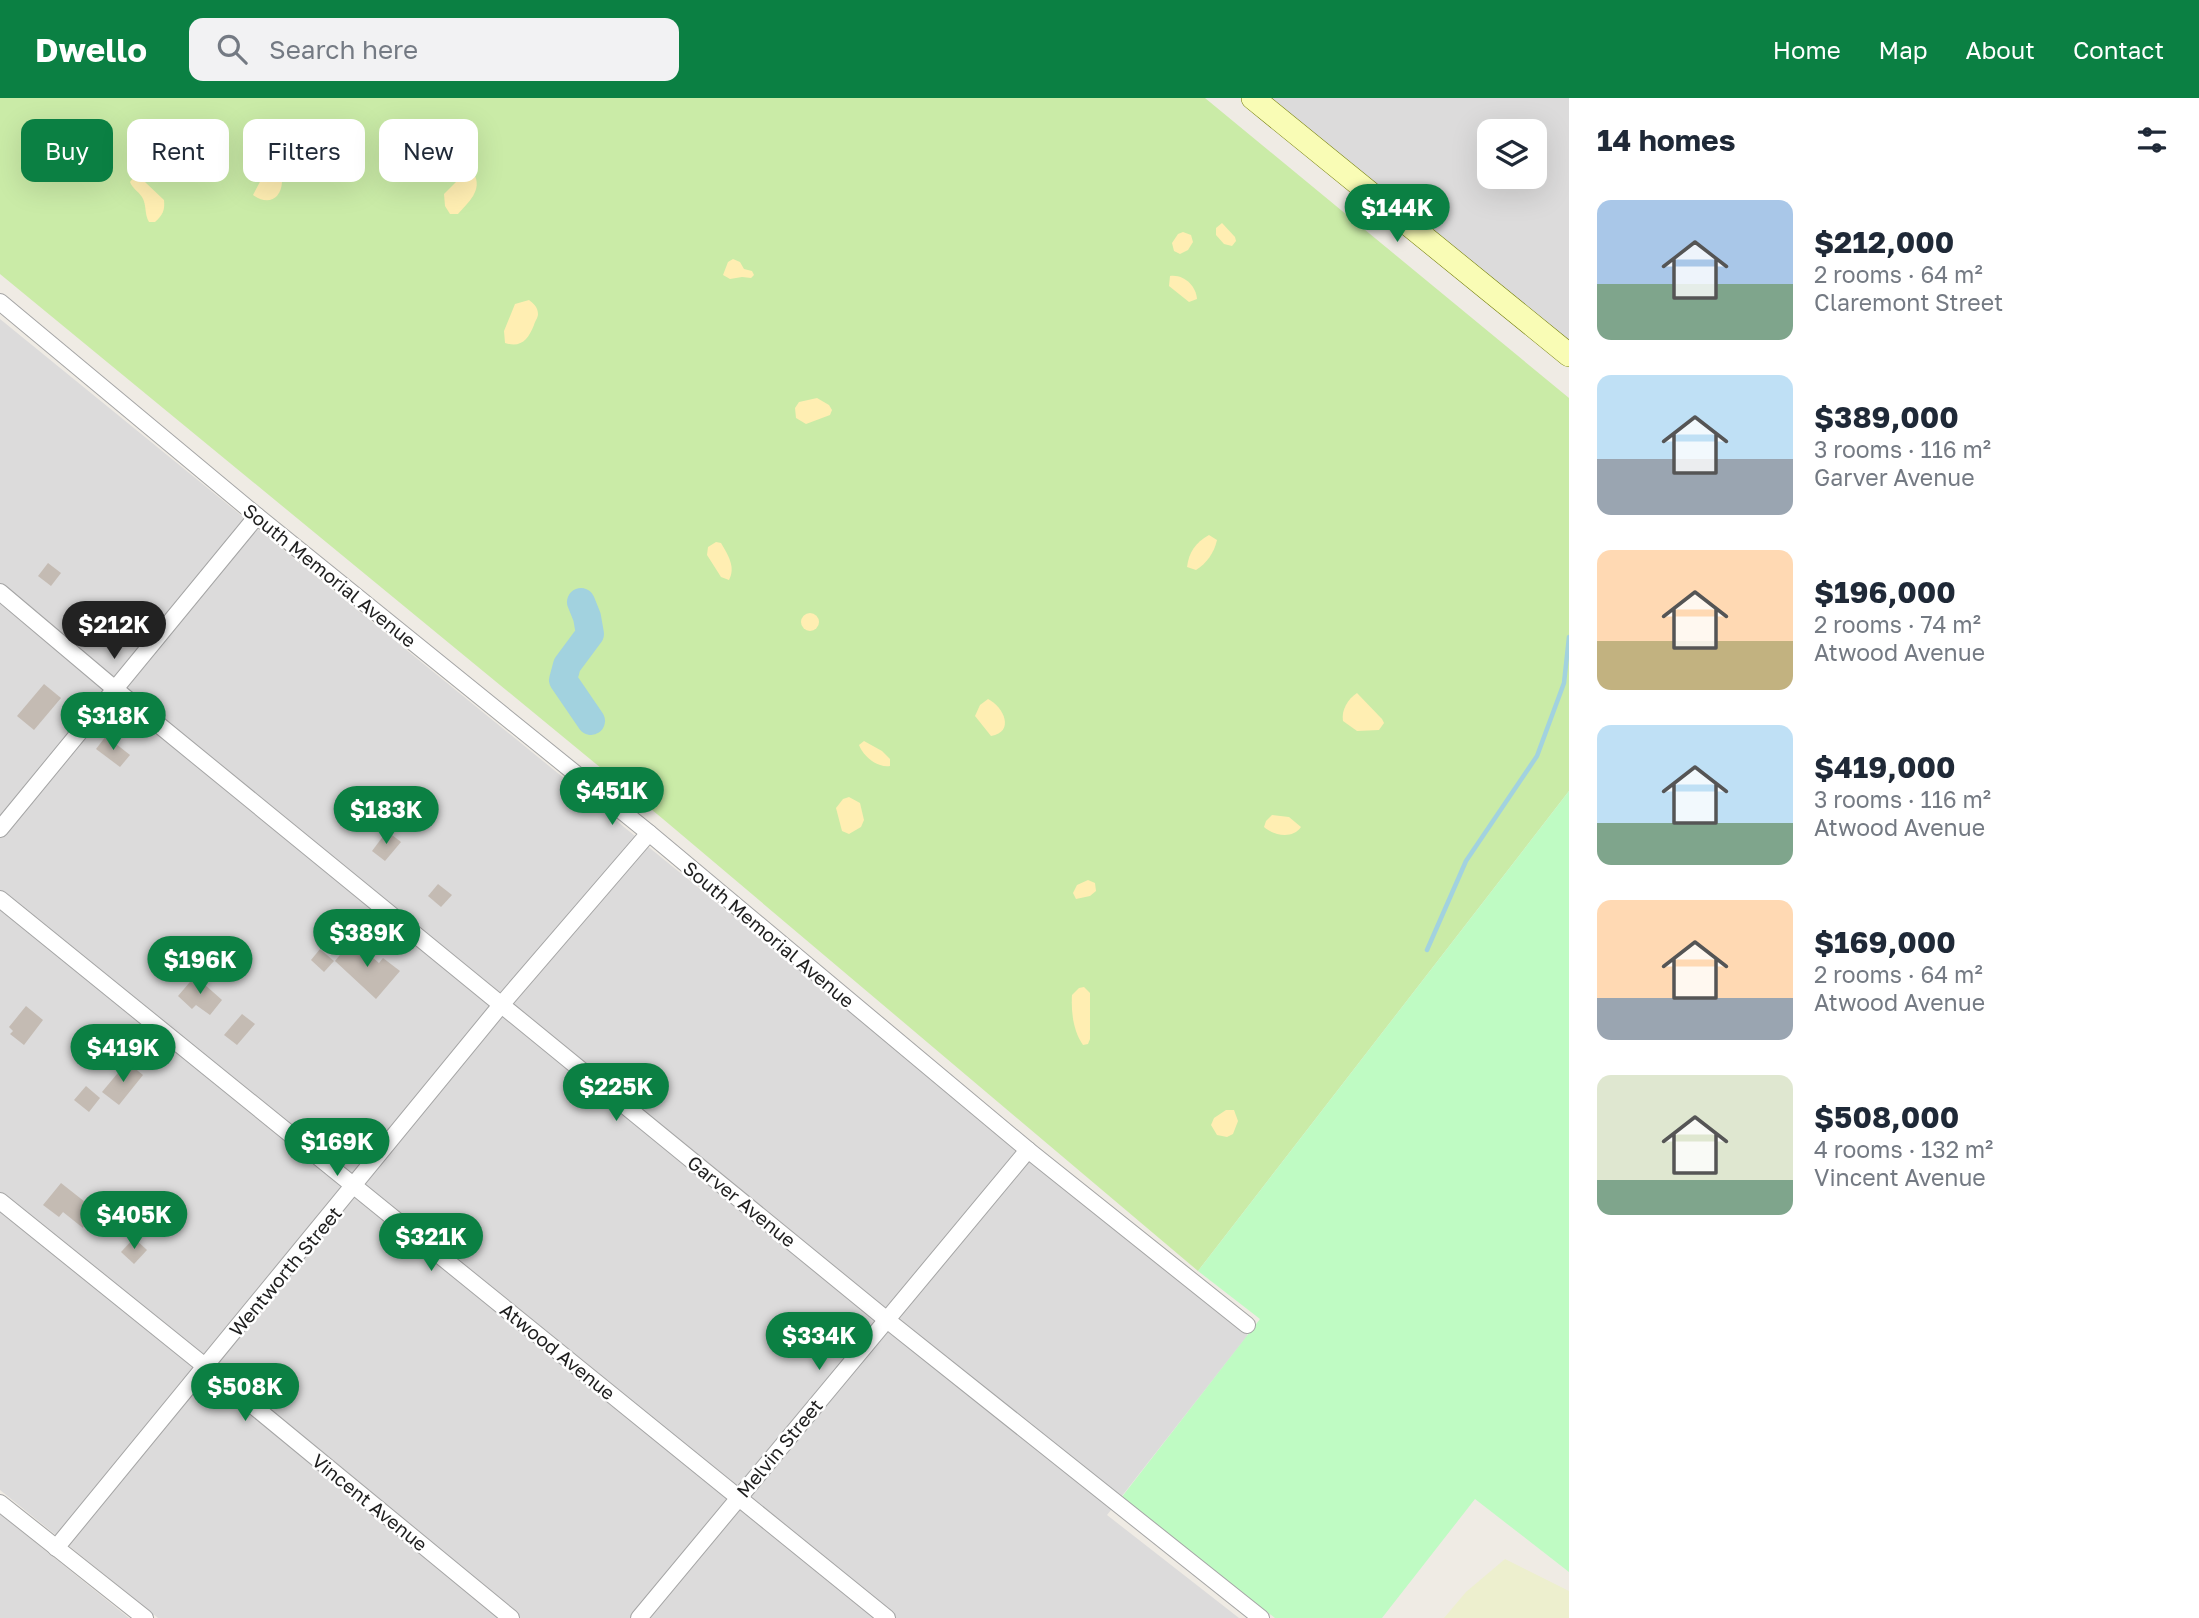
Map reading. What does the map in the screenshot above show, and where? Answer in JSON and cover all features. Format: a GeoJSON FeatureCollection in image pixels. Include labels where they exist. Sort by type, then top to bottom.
{"type":"FeatureCollection","features":[{"type":"Feature","properties":{"kind":"street"},"geometry":{"type":"LineString","coordinates":[[1253,98],[1569,355]]}},
{"type":"Feature","properties":{"kind":"street","name":"South Memorial Avenue"},"geometry":{"type":"LineString","coordinates":[[0,302],[257,516],[649,833],[1028,1150],[1247,1325]]}},
{"type":"Feature","properties":{"kind":"street"},"geometry":{"type":"LineString","coordinates":[[0,829],[257,516]]}},
{"type":"Feature","properties":{"kind":"street","name":"Garver Avenue"},"geometry":{"type":"LineString","coordinates":[[0,592],[887,1320],[1261,1618]]}},
{"type":"Feature","properties":{"kind":"street","name":"Wentworth Street"},"geometry":{"type":"LineString","coordinates":[[56,1548],[501,1005],[649,833]]}},
{"type":"Feature","properties":{"kind":"street","name":"Atwood Avenue"},"geometry":{"type":"LineString","coordinates":[[0,899],[887,1618]]}},
{"type":"Feature","properties":{"kind":"street","name":"Melvin Street"},"geometry":{"type":"LineString","coordinates":[[639,1618],[1028,1150]]}},
{"type":"Feature","properties":{"kind":"street","name":"Vincent Avenue"},"geometry":{"type":"LineString","coordinates":[[0,1201],[511,1618]]}},
{"type":"Feature","properties":{"kind":"street"},"geometry":{"type":"LineString","coordinates":[[0,1503],[145,1618]]}},
{"type":"Feature","properties":{"kind":"shaded area"},"geometry":{"type":"Polygon","coordinates":[[[1272,98],[1569,98],[1569,342],[1272,98]]]}},
{"type":"Feature","properties":{"kind":"shaded area"},"geometry":{"type":"Polygon","coordinates":[[[0,319],[1248,1335],[1107,1515],[1239,1618],[158,1618],[0,1490],[0,319]]]}},
{"type":"Feature","properties":{"kind":"shaded area"},"geometry":{"type":"Polygon","coordinates":[[[0,1514],[129,1618],[0,1618],[0,1514]]]}},
{"type":"Feature","properties":{"kind":"green space"},"geometry":{"type":"Polygon","coordinates":[[[0,98],[1205,98],[1569,398],[1569,791],[1198,1271],[663,819],[0,274],[0,98]]]}},
{"type":"Feature","properties":{"kind":"green space"},"geometry":{"type":"Polygon","coordinates":[[[1569,791],[1569,1572],[1475,1499],[1382,1618],[1275,1618],[1121,1498],[1260,1319],[1198,1271],[1569,791]]]}},
{"type":"Feature","properties":{"kind":"green space"},"geometry":{"type":"Polygon","coordinates":[[[1505,1559],[1569,1591],[1569,1618],[1444,1618],[1466,1592],[1505,1559]]]}},
{"type":"Feature","properties":{"kind":"sand"},"geometry":{"type":"Polygon","coordinates":[[[130,182],[145,182],[164,200],[163,212],[155,222],[149,222],[147,219],[144,200],[130,182]]]}},
{"type":"Feature","properties":{"kind":"sand"},"geometry":{"type":"Polygon","coordinates":[[[260,182],[282,182],[279,193],[273,199],[264,200],[253,195],[260,182]]]}},
{"type":"Feature","properties":{"kind":"sand"},"geometry":{"type":"Polygon","coordinates":[[[456,182],[476,182],[476,191],[458,214],[450,214],[445,206],[444,194],[456,182]]]}},
{"type":"Feature","properties":{"kind":"sand"},"geometry":{"type":"Polygon","coordinates":[[[1222,223],[1235,237],[1236,241],[1232,246],[1224,244],[1216,235],[1216,228],[1222,223]]]}},
{"type":"Feature","properties":{"kind":"sand"},"geometry":{"type":"Polygon","coordinates":[[[1183,232],[1191,235],[1193,242],[1188,250],[1180,254],[1174,251],[1172,243],[1178,234],[1183,232]]]}},
{"type":"Feature","properties":{"kind":"sand"},"geometry":{"type":"Polygon","coordinates":[[[733,259],[754,275],[751,278],[730,279],[723,275],[728,262],[733,259]]]}},
{"type":"Feature","properties":{"kind":"sand"},"geometry":{"type":"Polygon","coordinates":[[[1170,276],[1180,277],[1188,282],[1197,299],[1189,302],[1169,286],[1170,276]]]}},
{"type":"Feature","properties":{"kind":"sand"},"geometry":{"type":"Polygon","coordinates":[[[529,300],[536,307],[538,314],[529,335],[520,343],[505,343],[504,331],[515,304],[529,300]]]}},
{"type":"Feature","properties":{"kind":"sand"},"geometry":{"type":"Polygon","coordinates":[[[817,398],[829,405],[832,410],[830,415],[806,424],[796,418],[795,408],[799,402],[817,398]]]}},
{"type":"Feature","properties":{"kind":"sand"},"geometry":{"type":"Polygon","coordinates":[[[1209,535],[1217,540],[1210,557],[1196,570],[1187,567],[1194,548],[1209,535]]]}},
{"type":"Feature","properties":{"kind":"sand"},"geometry":{"type":"Polygon","coordinates":[[[716,542],[721,543],[730,561],[732,570],[729,580],[721,577],[707,555],[708,547],[716,542]]]}},
{"type":"Feature","properties":{"kind":"sand"},"geometry":{"type":"Polygon","coordinates":[[[806,613],[814,613],[819,622],[817,629],[806,631],[801,626],[801,618],[806,613]]]}},
{"type":"Feature","properties":{"kind":"sand"},"geometry":{"type":"Polygon","coordinates":[[[1357,693],[1382,719],[1384,723],[1379,730],[1357,731],[1343,721],[1346,705],[1357,693]]]}},
{"type":"Feature","properties":{"kind":"sand"},"geometry":{"type":"Polygon","coordinates":[[[988,699],[999,708],[1005,725],[998,734],[991,736],[975,716],[980,705],[988,699]]]}},
{"type":"Feature","properties":{"kind":"sand"},"geometry":{"type":"Polygon","coordinates":[[[864,741],[882,751],[890,759],[890,766],[880,765],[867,757],[859,745],[864,741]]]}},
{"type":"Feature","properties":{"kind":"sand"},"geometry":{"type":"Polygon","coordinates":[[[849,797],[860,803],[864,820],[861,827],[849,834],[842,831],[836,808],[843,799],[849,797]]]}},
{"type":"Feature","properties":{"kind":"sand"},"geometry":{"type":"Polygon","coordinates":[[[1272,815],[1289,817],[1301,827],[1288,835],[1273,832],[1264,827],[1272,815]]]}},
{"type":"Feature","properties":{"kind":"sand"},"geometry":{"type":"Polygon","coordinates":[[[1088,880],[1095,883],[1096,891],[1090,896],[1076,899],[1073,893],[1077,885],[1088,880]]]}},
{"type":"Feature","properties":{"kind":"sand"},"geometry":{"type":"Polygon","coordinates":[[[1084,987],[1090,993],[1090,1039],[1088,1044],[1083,1045],[1072,1014],[1072,995],[1084,987]]]}},
{"type":"Feature","properties":{"kind":"sand"},"geometry":{"type":"Polygon","coordinates":[[[1226,1110],[1234,1110],[1238,1121],[1233,1134],[1227,1137],[1217,1135],[1211,1125],[1214,1118],[1226,1110]]]}},
{"type":"Feature","properties":{"kind":"building"},"geometry":{"type":"Polygon","coordinates":[[[48,563],[61,573],[51,586],[38,576],[48,563]]]}},
{"type":"Feature","properties":{"kind":"building"},"geometry":{"type":"Polygon","coordinates":[[[44,684],[61,698],[34,730],[17,716],[44,684]]]}},
{"type":"Feature","properties":{"kind":"building"},"geometry":{"type":"Polygon","coordinates":[[[106,736],[130,755],[120,767],[96,749],[106,736]]]}},
{"type":"Feature","properties":{"kind":"building"},"geometry":{"type":"Polygon","coordinates":[[[387,831],[401,842],[385,861],[372,851],[387,831]]]}},
{"type":"Feature","properties":{"kind":"building"},"geometry":{"type":"Polygon","coordinates":[[[438,884],[452,895],[441,907],[428,896],[438,884]]]}},
{"type":"Feature","properties":{"kind":"building"},"geometry":{"type":"Polygon","coordinates":[[[352,940],[379,963],[383,958],[400,971],[376,999],[335,961],[352,940]]]}},
{"type":"Feature","properties":{"kind":"building"},"geometry":{"type":"Polygon","coordinates":[[[320,949],[334,961],[324,972],[311,960],[320,949]]]}},
{"type":"Feature","properties":{"kind":"building"},"geometry":{"type":"Polygon","coordinates":[[[195,976],[222,1000],[210,1015],[196,1005],[192,1009],[178,996],[195,976]]]}},
{"type":"Feature","properties":{"kind":"building"},"geometry":{"type":"Polygon","coordinates":[[[26,1006],[43,1020],[24,1045],[10,1034],[13,1031],[9,1027],[26,1006]]]}},
{"type":"Feature","properties":{"kind":"building"},"geometry":{"type":"Polygon","coordinates":[[[242,1014],[255,1024],[237,1045],[224,1035],[242,1014]]]}},
{"type":"Feature","properties":{"kind":"building"},"geometry":{"type":"Polygon","coordinates":[[[127,1062],[143,1075],[119,1105],[102,1092],[127,1062]]]}},
{"type":"Feature","properties":{"kind":"building"},"geometry":{"type":"Polygon","coordinates":[[[86,1086],[100,1098],[89,1112],[74,1100],[86,1086]]]}},
{"type":"Feature","properties":{"kind":"building"},"geometry":{"type":"Polygon","coordinates":[[[61,1183],[104,1217],[92,1232],[63,1212],[59,1217],[43,1205],[61,1183]]]}},
{"type":"Feature","properties":{"kind":"building"},"geometry":{"type":"Polygon","coordinates":[[[134,1238],[147,1250],[134,1264],[121,1252],[134,1238]]]}},
{"type":"Feature","properties":{"kind":"waterway"},"geometry":{"type":"LineString","coordinates":[[581,602],[590,634],[567,665],[563,680],[591,721]]}},
{"type":"Feature","properties":{"kind":"waterway"},"geometry":{"type":"LineString","coordinates":[[1427,950],[1466,861],[1537,756],[1564,683],[1569,637]]}}]}
